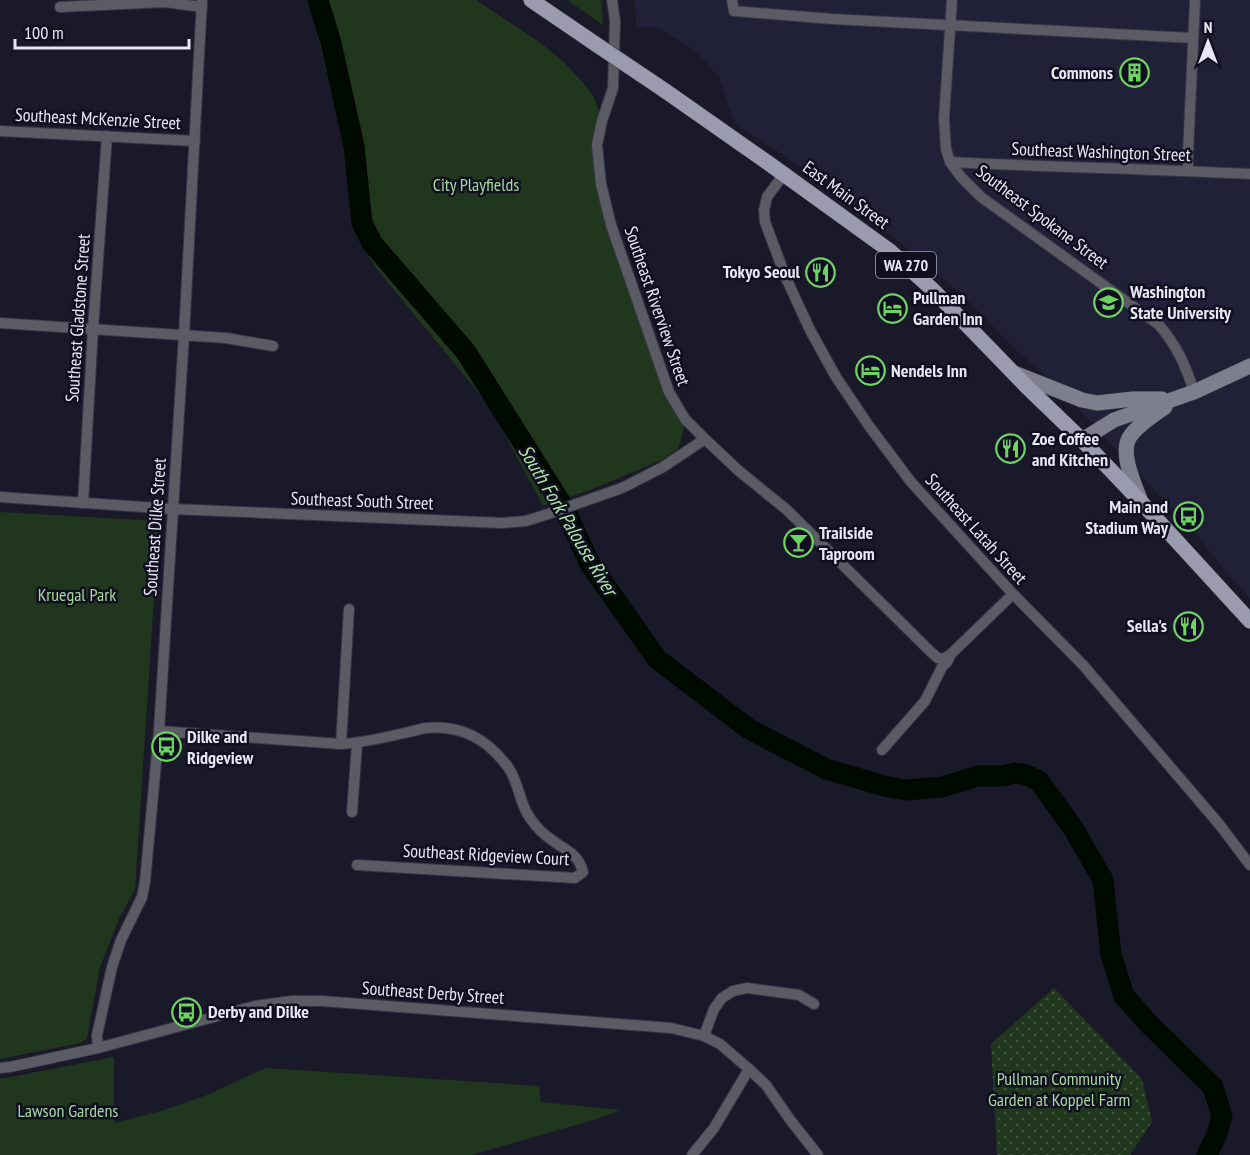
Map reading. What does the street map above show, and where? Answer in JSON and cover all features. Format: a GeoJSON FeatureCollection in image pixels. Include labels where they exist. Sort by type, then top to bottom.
{"type":"FeatureCollection","features":[{"type":"Feature","properties":{"kind":"main road","name":"East Main Street"},"geometry":{"type":"LineString","coordinates":[[531,0],[664,90],[890,251],[933,290],[1082,440],[1250,621]]}},
{"type":"Feature","properties":{"kind":"main road"},"geometry":{"type":"LineString","coordinates":[[1082,440],[1114,420],[1194,392],[1250,366]]}},
{"type":"Feature","properties":{"kind":"main road"},"geometry":{"type":"LineString","coordinates":[[1014,374],[1082,400],[1097,403],[1133,399],[1174,399]]}},
{"type":"Feature","properties":{"kind":"main road"},"geometry":{"type":"LineString","coordinates":[[1141,502],[1128,465],[1126,451],[1128,440],[1138,428],[1174,399]]}},
{"type":"Feature","properties":{"kind":"street","name":"Southeast Riverview Street"},"geometry":{"type":"LineString","coordinates":[[612,0],[615,21],[613,88],[597,145],[602,183],[611,225],[669,392],[685,419],[705,439],[739,471],[788,510],[933,654],[943,659],[951,654]]}},
{"type":"Feature","properties":{"kind":"street","name":"Southeast Spokane Street"},"geometry":{"type":"LineString","coordinates":[[952,0],[944,118],[946,149],[950,162],[981,197],[1159,325],[1186,368],[1194,392]]}},
{"type":"Feature","properties":{"kind":"street"},"geometry":{"type":"LineString","coordinates":[[1188,171],[1195,0]]}},
{"type":"Feature","properties":{"kind":"street"},"geometry":{"type":"LineString","coordinates":[[60,7],[202,3]]}},
{"type":"Feature","properties":{"kind":"street","name":"Southeast Dilke Street"},"geometry":{"type":"LineString","coordinates":[[98,1048],[97,1035],[112,967],[121,940],[142,897],[146,882],[159,731],[202,3]]}},
{"type":"Feature","properties":{"kind":"street"},"geometry":{"type":"LineString","coordinates":[[733,6],[811,17],[1193,38]]}},
{"type":"Feature","properties":{"kind":"street","name":"Southeast McKenzie Street"},"geometry":{"type":"LineString","coordinates":[[0,131],[195,141]]}},
{"type":"Feature","properties":{"kind":"street","name":"Southeast Gladstone Street"},"geometry":{"type":"LineString","coordinates":[[83,503],[107,136]]}},
{"type":"Feature","properties":{"kind":"street","name":"Southeast Washington Street"},"geometry":{"type":"LineString","coordinates":[[950,162],[1250,174]]}},
{"type":"Feature","properties":{"kind":"street","name":"Southeast Latah Street"},"geometry":{"type":"LineString","coordinates":[[784,174],[767,197],[764,210],[765,222],[786,278],[810,330],[830,368],[869,426],[911,482],[1013,594],[1083,665],[1220,824],[1250,864]]}},
{"type":"Feature","properties":{"kind":"street"},"geometry":{"type":"LineString","coordinates":[[0,323],[226,338],[273,346]]}},
{"type":"Feature","properties":{"kind":"street","name":"Southeast South Street"},"geometry":{"type":"LineString","coordinates":[[0,497],[172,509],[502,523],[548,514],[622,488],[663,467],[705,439]]}},
{"type":"Feature","properties":{"kind":"street"},"geometry":{"type":"LineString","coordinates":[[882,750],[925,700],[951,654],[1013,594]]}},
{"type":"Feature","properties":{"kind":"street"},"geometry":{"type":"LineString","coordinates":[[341,744],[349,609]]}},
{"type":"Feature","properties":{"kind":"street","name":"Southeast Ridgeview Court"},"geometry":{"type":"LineString","coordinates":[[159,731],[341,744],[357,744],[425,728],[448,729],[469,734],[486,743],[500,757],[511,771],[527,815],[538,829],[580,862],[583,872],[575,878],[357,865]]}},
{"type":"Feature","properties":{"kind":"street"},"geometry":{"type":"LineString","coordinates":[[352,812],[357,744]]}},
{"type":"Feature","properties":{"kind":"street"},"geometry":{"type":"LineString","coordinates":[[704,1036],[714,1009],[722,998],[733,991],[747,988],[799,995],[814,1004]]}},
{"type":"Feature","properties":{"kind":"street","name":"Southeast Derby Street"},"geometry":{"type":"LineString","coordinates":[[0,1068],[98,1048],[255,1006],[292,1000],[671,1028],[704,1036],[720,1044],[749,1069],[766,1085],[818,1155]]}},
{"type":"Feature","properties":{"kind":"street"},"geometry":{"type":"LineString","coordinates":[[692,1155],[714,1128],[749,1069]]}},
{"type":"Feature","properties":{"kind":"shaded area","name":"Washington State University"},"geometry":{"type":"Polygon","coordinates":[[[635,0],[1250,0],[1250,598],[1203,542],[1054,383],[1015,349],[959,292],[860,209],[778,151],[735,124],[720,79],[691,48],[659,28],[636,26],[635,0]]]}},
{"type":"Feature","properties":{"kind":"green space","name":"City Playfields"},"geometry":{"type":"Polygon","coordinates":[[[308,0],[476,0],[538,41],[564,62],[584,84],[594,97],[602,121],[601,184],[636,298],[685,419],[678,449],[662,460],[595,488],[543,506],[490,407],[376,268],[356,236],[347,158],[308,0]]]}},
{"type":"Feature","properties":{"kind":"green space"},"geometry":{"type":"Polygon","coordinates":[[[567,0],[601,0],[603,25],[567,0]]]}},
{"type":"Feature","properties":{"kind":"green space","name":"Kruegal Park"},"geometry":{"type":"Polygon","coordinates":[[[0,512],[159,521],[135,889],[119,919],[100,967],[87,1038],[81,1043],[0,1059],[0,512]]]}},
{"type":"Feature","properties":{"kind":"green space","name":"Pullman Community Garden at Koppel Farm"},"geometry":{"type":"Polygon","coordinates":[[[1054,988],[1142,1079],[1152,1122],[1130,1155],[997,1155],[991,1044],[1054,988]]]}},
{"type":"Feature","properties":{"kind":"green space","name":"Lawson Gardens"},"geometry":{"type":"Polygon","coordinates":[[[114,1057],[114,1123],[161,1111],[207,1095],[266,1068],[539,1086],[541,1102],[620,1110],[600,1118],[472,1155],[0,1155],[0,1079],[114,1057]]]}},
{"type":"Feature","properties":{"kind":"waterway","name":"South Fork Palouse River"},"geometry":{"type":"LineString","coordinates":[[318,0],[331,43],[354,146],[362,223],[372,243],[466,352],[564,508],[590,564],[657,659],[749,729],[826,769],[906,790],[942,787],[978,776],[1004,776],[1014,773],[1024,774],[1039,781],[1073,828],[1103,880],[1111,955],[1124,996],[1213,1087],[1222,1116],[1207,1155]]}},
{"type":"Feature","properties":{"kind":"place","name":"Commons"},"geometry":{"type":"Point","coordinates":[1134,73]}},
{"type":"Feature","properties":{"kind":"place","name":"Tokyo Seoul"},"geometry":{"type":"Point","coordinates":[821,272]}},
{"type":"Feature","properties":{"kind":"place","name":"Washington State University"},"geometry":{"type":"Point","coordinates":[1109,302]}},
{"type":"Feature","properties":{"kind":"place","name":"Pullman Garden Inn"},"geometry":{"type":"Point","coordinates":[892,308]}},
{"type":"Feature","properties":{"kind":"place","name":"Nendels Inn"},"geometry":{"type":"Point","coordinates":[870,371]}},
{"type":"Feature","properties":{"kind":"place","name":"Zoe Coffee and Kitchen"},"geometry":{"type":"Point","coordinates":[1011,449]}},
{"type":"Feature","properties":{"kind":"place","name":"Main and Stadium Way"},"geometry":{"type":"Point","coordinates":[1189,517]}},
{"type":"Feature","properties":{"kind":"place","name":"Trailside Taproom"},"geometry":{"type":"Point","coordinates":[798,543]}},
{"type":"Feature","properties":{"kind":"place","name":"Sella's"},"geometry":{"type":"Point","coordinates":[1188,626]}},
{"type":"Feature","properties":{"kind":"place","name":"Dilke and Ridgeview"},"geometry":{"type":"Point","coordinates":[166,747]}},
{"type":"Feature","properties":{"kind":"place","name":"Derby and Dilke"},"geometry":{"type":"Point","coordinates":[187,1012]}}]}
